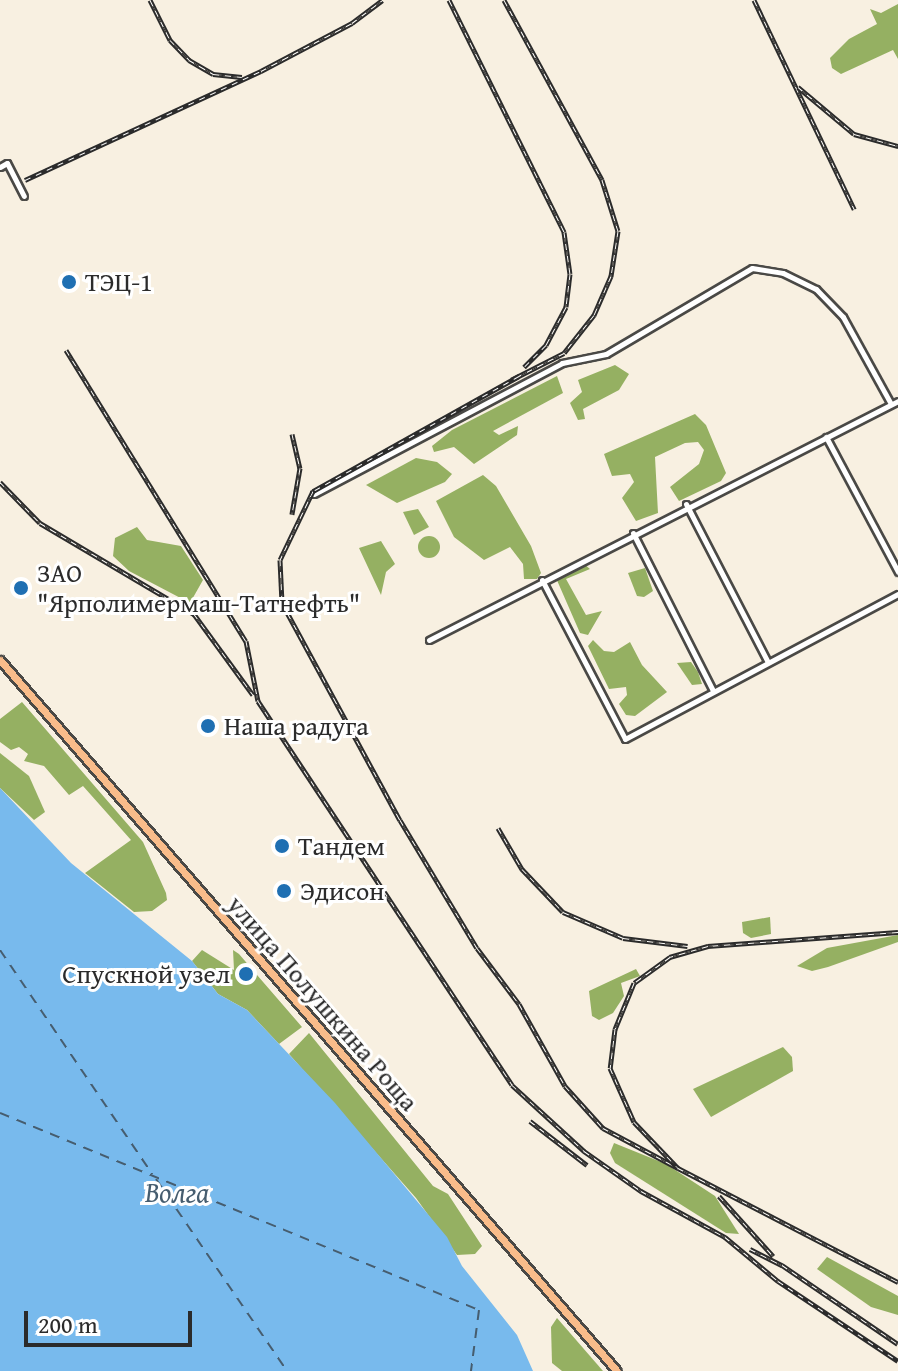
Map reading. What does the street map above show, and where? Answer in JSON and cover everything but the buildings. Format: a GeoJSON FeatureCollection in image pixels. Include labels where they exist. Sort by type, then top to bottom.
{"type":"FeatureCollection","features":[{"type":"Feature","properties":{"kind":"main road","name":"улица Полушкина Роща"},"geometry":{"type":"LineString","coordinates":[[0,660],[617,1371]]}},
{"type":"Feature","properties":{"kind":"street"},"geometry":{"type":"LineString","coordinates":[[0,167],[7,163],[24,196]]}},
{"type":"Feature","properties":{"kind":"street"},"geometry":{"type":"LineString","coordinates":[[314,494],[562,363],[606,354],[752,268],[783,273],[816,289],[843,317],[891,404]]}},
{"type":"Feature","properties":{"kind":"street"},"geometry":{"type":"LineString","coordinates":[[429,640],[686,504],[898,401]]}},
{"type":"Feature","properties":{"kind":"street"},"geometry":{"type":"LineString","coordinates":[[826,437],[898,572]]}},
{"type":"Feature","properties":{"kind":"street"},"geometry":{"type":"LineString","coordinates":[[686,504],[768,662]]}},
{"type":"Feature","properties":{"kind":"street"},"geometry":{"type":"LineString","coordinates":[[633,533],[713,691]]}},
{"type":"Feature","properties":{"kind":"street"},"geometry":{"type":"LineString","coordinates":[[542,580],[625,739],[898,594]]}},
{"type":"Feature","properties":{"kind":"green space"},"geometry":{"type":"Polygon","coordinates":[[[898,4],[898,59],[893,50],[841,74],[832,68],[830,58],[849,39],[877,24],[870,9],[881,13],[898,4]]]}},
{"type":"Feature","properties":{"kind":"green space"},"geometry":{"type":"Polygon","coordinates":[[[615,365],[629,374],[619,390],[583,409],[585,419],[578,420],[570,403],[582,392],[578,380],[615,365]]]}},
{"type":"Feature","properties":{"kind":"green space"},"geometry":{"type":"Polygon","coordinates":[[[557,376],[563,393],[493,431],[499,435],[518,426],[517,435],[474,464],[454,447],[434,452],[432,446],[452,430],[557,376]]]}},
{"type":"Feature","properties":{"kind":"green space"},"geometry":{"type":"Polygon","coordinates":[[[695,414],[706,425],[726,473],[721,481],[679,501],[670,487],[699,464],[704,450],[698,442],[685,443],[655,457],[658,513],[636,521],[622,498],[634,482],[630,474],[612,476],[604,454],[695,414]]]}},
{"type":"Feature","properties":{"kind":"green space"},"geometry":{"type":"Polygon","coordinates":[[[416,458],[437,462],[452,474],[445,482],[397,503],[366,485],[416,458]]]}},
{"type":"Feature","properties":{"kind":"green space"},"geometry":{"type":"Polygon","coordinates":[[[483,475],[496,486],[531,546],[541,573],[537,579],[524,579],[523,564],[510,547],[484,560],[454,537],[436,501],[483,475]]]}},
{"type":"Feature","properties":{"kind":"green space"},"geometry":{"type":"Polygon","coordinates":[[[418,509],[429,527],[414,535],[403,512],[418,509]]]}},
{"type":"Feature","properties":{"kind":"green space"},"geometry":{"type":"Polygon","coordinates":[[[137,527],[147,540],[181,546],[203,580],[190,603],[129,571],[113,556],[115,538],[137,527]]]}},
{"type":"Feature","properties":{"kind":"green space"},"geometry":{"type":"Polygon","coordinates":[[[429,536],[437,539],[440,547],[437,555],[429,558],[421,555],[418,547],[421,539],[429,536]]]}},
{"type":"Feature","properties":{"kind":"green space"},"geometry":{"type":"Polygon","coordinates":[[[381,541],[395,564],[386,572],[381,595],[359,548],[381,541]]]}},
{"type":"Feature","properties":{"kind":"green space"},"geometry":{"type":"Polygon","coordinates":[[[584,564],[590,569],[566,579],[586,615],[602,611],[588,635],[580,633],[556,578],[584,564]]]}},
{"type":"Feature","properties":{"kind":"green space"},"geometry":{"type":"Polygon","coordinates":[[[645,568],[653,591],[644,597],[637,596],[628,573],[645,568]]]}},
{"type":"Feature","properties":{"kind":"green space"},"geometry":{"type":"Polygon","coordinates":[[[593,640],[604,651],[614,652],[630,642],[642,665],[667,692],[635,716],[626,715],[619,704],[627,695],[626,687],[609,689],[588,646],[593,640]]]}},
{"type":"Feature","properties":{"kind":"green space"},"geometry":{"type":"Polygon","coordinates":[[[691,662],[702,684],[692,685],[677,663],[691,662]]]}},
{"type":"Feature","properties":{"kind":"green space"},"geometry":{"type":"Polygon","coordinates":[[[22,702],[143,842],[167,900],[152,911],[134,912],[85,873],[131,840],[83,786],[69,795],[44,766],[24,761],[28,754],[19,747],[11,750],[0,742],[0,719],[22,702]]]}},
{"type":"Feature","properties":{"kind":"green space"},"geometry":{"type":"Polygon","coordinates":[[[0,753],[29,776],[45,812],[34,820],[0,788],[0,753]]]}},
{"type":"Feature","properties":{"kind":"green space"},"geometry":{"type":"Polygon","coordinates":[[[770,917],[771,934],[751,938],[743,933],[742,922],[770,917]]]}},
{"type":"Feature","properties":{"kind":"green space"},"geometry":{"type":"Polygon","coordinates":[[[898,935],[898,942],[828,967],[812,971],[797,966],[827,948],[898,935]]]}},
{"type":"Feature","properties":{"kind":"green space"},"geometry":{"type":"Polygon","coordinates":[[[202,950],[234,970],[233,950],[239,954],[302,1027],[279,1044],[247,1010],[218,994],[192,961],[202,950]]]}},
{"type":"Feature","properties":{"kind":"green space"},"geometry":{"type":"Polygon","coordinates":[[[636,969],[640,976],[621,983],[624,996],[613,1013],[599,1020],[592,1016],[589,991],[636,969]]]}},
{"type":"Feature","properties":{"kind":"green space"},"geometry":{"type":"Polygon","coordinates":[[[309,1033],[433,1186],[448,1194],[482,1246],[475,1254],[457,1255],[416,1198],[289,1054],[309,1033]]]}},
{"type":"Feature","properties":{"kind":"green space"},"geometry":{"type":"Polygon","coordinates":[[[783,1047],[792,1057],[793,1071],[711,1117],[693,1089],[783,1047]]]}},
{"type":"Feature","properties":{"kind":"green space"},"geometry":{"type":"Polygon","coordinates":[[[614,1143],[666,1164],[715,1196],[739,1234],[726,1233],[615,1163],[610,1153],[614,1143]]]}},
{"type":"Feature","properties":{"kind":"green space"},"geometry":{"type":"Polygon","coordinates":[[[827,1257],[898,1296],[898,1315],[871,1307],[817,1269],[827,1257]]]}},
{"type":"Feature","properties":{"kind":"green space"},"geometry":{"type":"Polygon","coordinates":[[[557,1318],[603,1371],[562,1371],[552,1363],[551,1327],[557,1318]]]}},
{"type":"Feature","properties":{"kind":"water","name":"Волга"},"geometry":{"type":"Polygon","coordinates":[[[0,788],[71,863],[192,961],[218,994],[247,1010],[335,1103],[447,1237],[462,1266],[517,1335],[533,1371],[0,1371],[0,788]]]}},
{"type":"Feature","properties":{"kind":"ferry route"},"geometry":{"type":"LineString","coordinates":[[0,950],[152,1174]]}},
{"type":"Feature","properties":{"kind":"ferry route"},"geometry":{"type":"LineString","coordinates":[[0,1113],[479,1310],[471,1371]]}},
{"type":"Feature","properties":{"kind":"ferry route"},"geometry":{"type":"LineString","coordinates":[[156,1179],[287,1371]]}},
{"type":"Feature","properties":{"kind":"railway"},"geometry":{"type":"LineString","coordinates":[[150,0],[170,40],[189,60],[213,74],[242,77]]}},
{"type":"Feature","properties":{"kind":"railway"},"geometry":{"type":"LineString","coordinates":[[25,180],[261,71],[352,23],[382,0]]}},
{"type":"Feature","properties":{"kind":"railway"},"geometry":{"type":"LineString","coordinates":[[449,0],[564,232],[570,274],[566,307],[546,345],[524,367]]}},
{"type":"Feature","properties":{"kind":"railway"},"geometry":{"type":"LineString","coordinates":[[504,0],[602,180],[618,231],[611,276],[594,315],[564,353],[511,380]]}},
{"type":"Feature","properties":{"kind":"railway"},"geometry":{"type":"LineString","coordinates":[[754,0],[854,209]]}},
{"type":"Feature","properties":{"kind":"railway"},"geometry":{"type":"LineString","coordinates":[[798,87],[854,134],[898,146]]}},
{"type":"Feature","properties":{"kind":"railway"},"geometry":{"type":"LineString","coordinates":[[66,350],[246,641],[258,701],[512,1085],[584,1151],[641,1191],[725,1237],[778,1281],[898,1361]]}},
{"type":"Feature","properties":{"kind":"railway"},"geometry":{"type":"LineString","coordinates":[[519,376],[313,491],[280,560],[282,603],[400,820],[477,948],[519,1004],[565,1086],[603,1128],[678,1168]]}},
{"type":"Feature","properties":{"kind":"railway"},"geometry":{"type":"LineString","coordinates":[[292,434],[300,468],[292,514]]}},
{"type":"Feature","properties":{"kind":"railway"},"geometry":{"type":"LineString","coordinates":[[0,482],[40,523],[194,614],[253,695]]}},
{"type":"Feature","properties":{"kind":"railway"},"geometry":{"type":"LineString","coordinates":[[498,828],[522,869],[563,912],[623,938],[688,946]]}},
{"type":"Feature","properties":{"kind":"railway"},"geometry":{"type":"LineString","coordinates":[[898,932],[708,946],[670,957],[634,983],[615,1029],[610,1068],[634,1122],[678,1168],[898,1282]]}},
{"type":"Feature","properties":{"kind":"railway"},"geometry":{"type":"LineString","coordinates":[[530,1121],[587,1165]]}},
{"type":"Feature","properties":{"kind":"railway"},"geometry":{"type":"LineString","coordinates":[[719,1196],[773,1256]]}},
{"type":"Feature","properties":{"kind":"railway"},"geometry":{"type":"LineString","coordinates":[[750,1249],[782,1265],[898,1344]]}},
{"type":"Feature","properties":{"kind":"place","name":"ТЭЦ-1"},"geometry":{"type":"Point","coordinates":[69,282]}},
{"type":"Feature","properties":{"kind":"place","name":"ЗАО \"Ярполимермаш-Татнефть\""},"geometry":{"type":"Point","coordinates":[21,588]}},
{"type":"Feature","properties":{"kind":"place","name":"Наша радуга"},"geometry":{"type":"Point","coordinates":[208,726]}},
{"type":"Feature","properties":{"kind":"place","name":"Тандем"},"geometry":{"type":"Point","coordinates":[282,846]}},
{"type":"Feature","properties":{"kind":"place","name":"Эдисон"},"geometry":{"type":"Point","coordinates":[284,891]}},
{"type":"Feature","properties":{"kind":"place","name":"Спускной узел"},"geometry":{"type":"Point","coordinates":[246,974]}}]}
